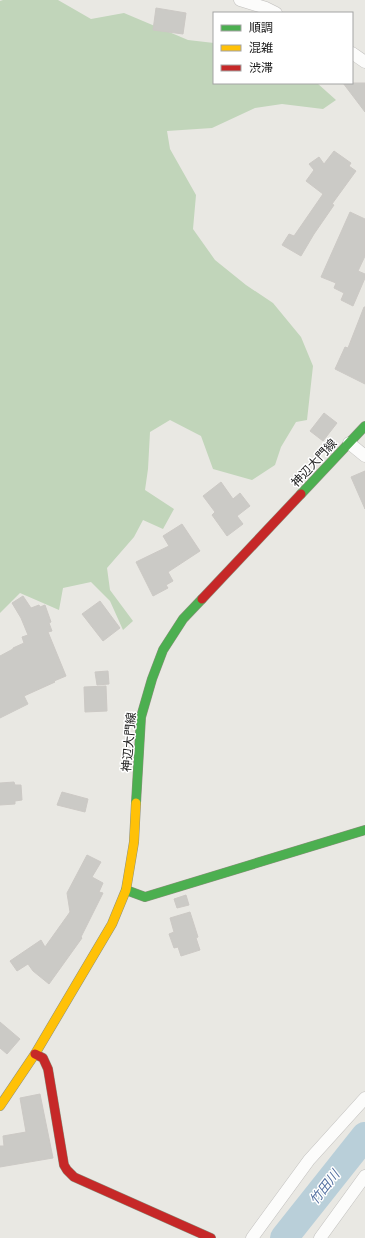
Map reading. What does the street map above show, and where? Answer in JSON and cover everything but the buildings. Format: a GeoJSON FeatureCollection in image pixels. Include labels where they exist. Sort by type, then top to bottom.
{"type":"FeatureCollection","features":[{"type":"Feature","properties":{"kind":"main road","name":"神辺大門線"},"geometry":{"type":"LineString","coordinates":[[0,1106],[36,1054],[112,924],[126,890],[134,842],[141,717],[152,679],[163,650],[183,619],[365,426]]}},
{"type":"Feature","properties":{"kind":"main road"},"geometry":{"type":"LineString","coordinates":[[126,890],[145,897],[365,830]]}},
{"type":"Feature","properties":{"kind":"main road"},"geometry":{"type":"LineString","coordinates":[[36,1054],[43,1058],[48,1069],[64,1165],[67,1170],[74,1177],[211,1238]]}},
{"type":"Feature","properties":{"kind":"street"},"geometry":{"type":"LineString","coordinates":[[240,0],[274,12]]}},
{"type":"Feature","properties":{"kind":"street"},"geometry":{"type":"LineString","coordinates":[[353,54],[365,62]]}},
{"type":"Feature","properties":{"kind":"street"},"geometry":{"type":"LineString","coordinates":[[349,443],[365,456]]}},
{"type":"Feature","properties":{"kind":"street"},"geometry":{"type":"LineString","coordinates":[[252,1238],[309,1160],[365,1098]]}},
{"type":"Feature","properties":{"kind":"street"},"geometry":{"type":"LineString","coordinates":[[320,1238],[365,1176]]}},
{"type":"Feature","properties":{"kind":"green space"},"geometry":{"type":"Polygon","coordinates":[[[58,0],[91,19],[124,13],[188,40],[213,43],[213,84],[318,84],[336,100],[323,109],[282,104],[255,108],[212,128],[167,131],[170,149],[196,195],[193,229],[215,260],[246,285],[273,303],[301,337],[313,366],[307,420],[296,422],[281,447],[275,465],[252,480],[213,469],[201,436],[170,420],[150,432],[145,490],[174,509],[163,529],[143,520],[134,537],[107,568],[110,590],[133,621],[123,630],[110,601],[91,582],[63,588],[59,610],[20,593],[0,613],[0,1],[58,0]]]}},
{"type":"Feature","properties":{"kind":"waterway","name":"竹田川"},"geometry":{"type":"LineString","coordinates":[[284,1238],[365,1136]]}},
{"type":"Feature","properties":{"kind":"traffic: fast"},"geometry":{"type":"LineString","coordinates":[[301,494],[365,426]]}},
{"type":"Feature","properties":{"kind":"traffic: fast"},"geometry":{"type":"LineString","coordinates":[[136,803],[141,717],[152,679],[163,650],[183,619],[202,599]]}},
{"type":"Feature","properties":{"kind":"traffic: fast"},"geometry":{"type":"LineString","coordinates":[[126,890],[145,897],[365,830]]}},
{"type":"Feature","properties":{"kind":"traffic: slow"},"geometry":{"type":"LineString","coordinates":[[0,1106],[35,1054],[112,924],[126,890],[134,842],[136,803]]}},
{"type":"Feature","properties":{"kind":"traffic: jam"},"geometry":{"type":"LineString","coordinates":[[202,599],[301,494]]}},
{"type":"Feature","properties":{"kind":"traffic: jam"},"geometry":{"type":"LineString","coordinates":[[35,1054],[43,1058],[48,1069],[64,1165],[67,1170],[74,1177],[211,1238]]}}]}
